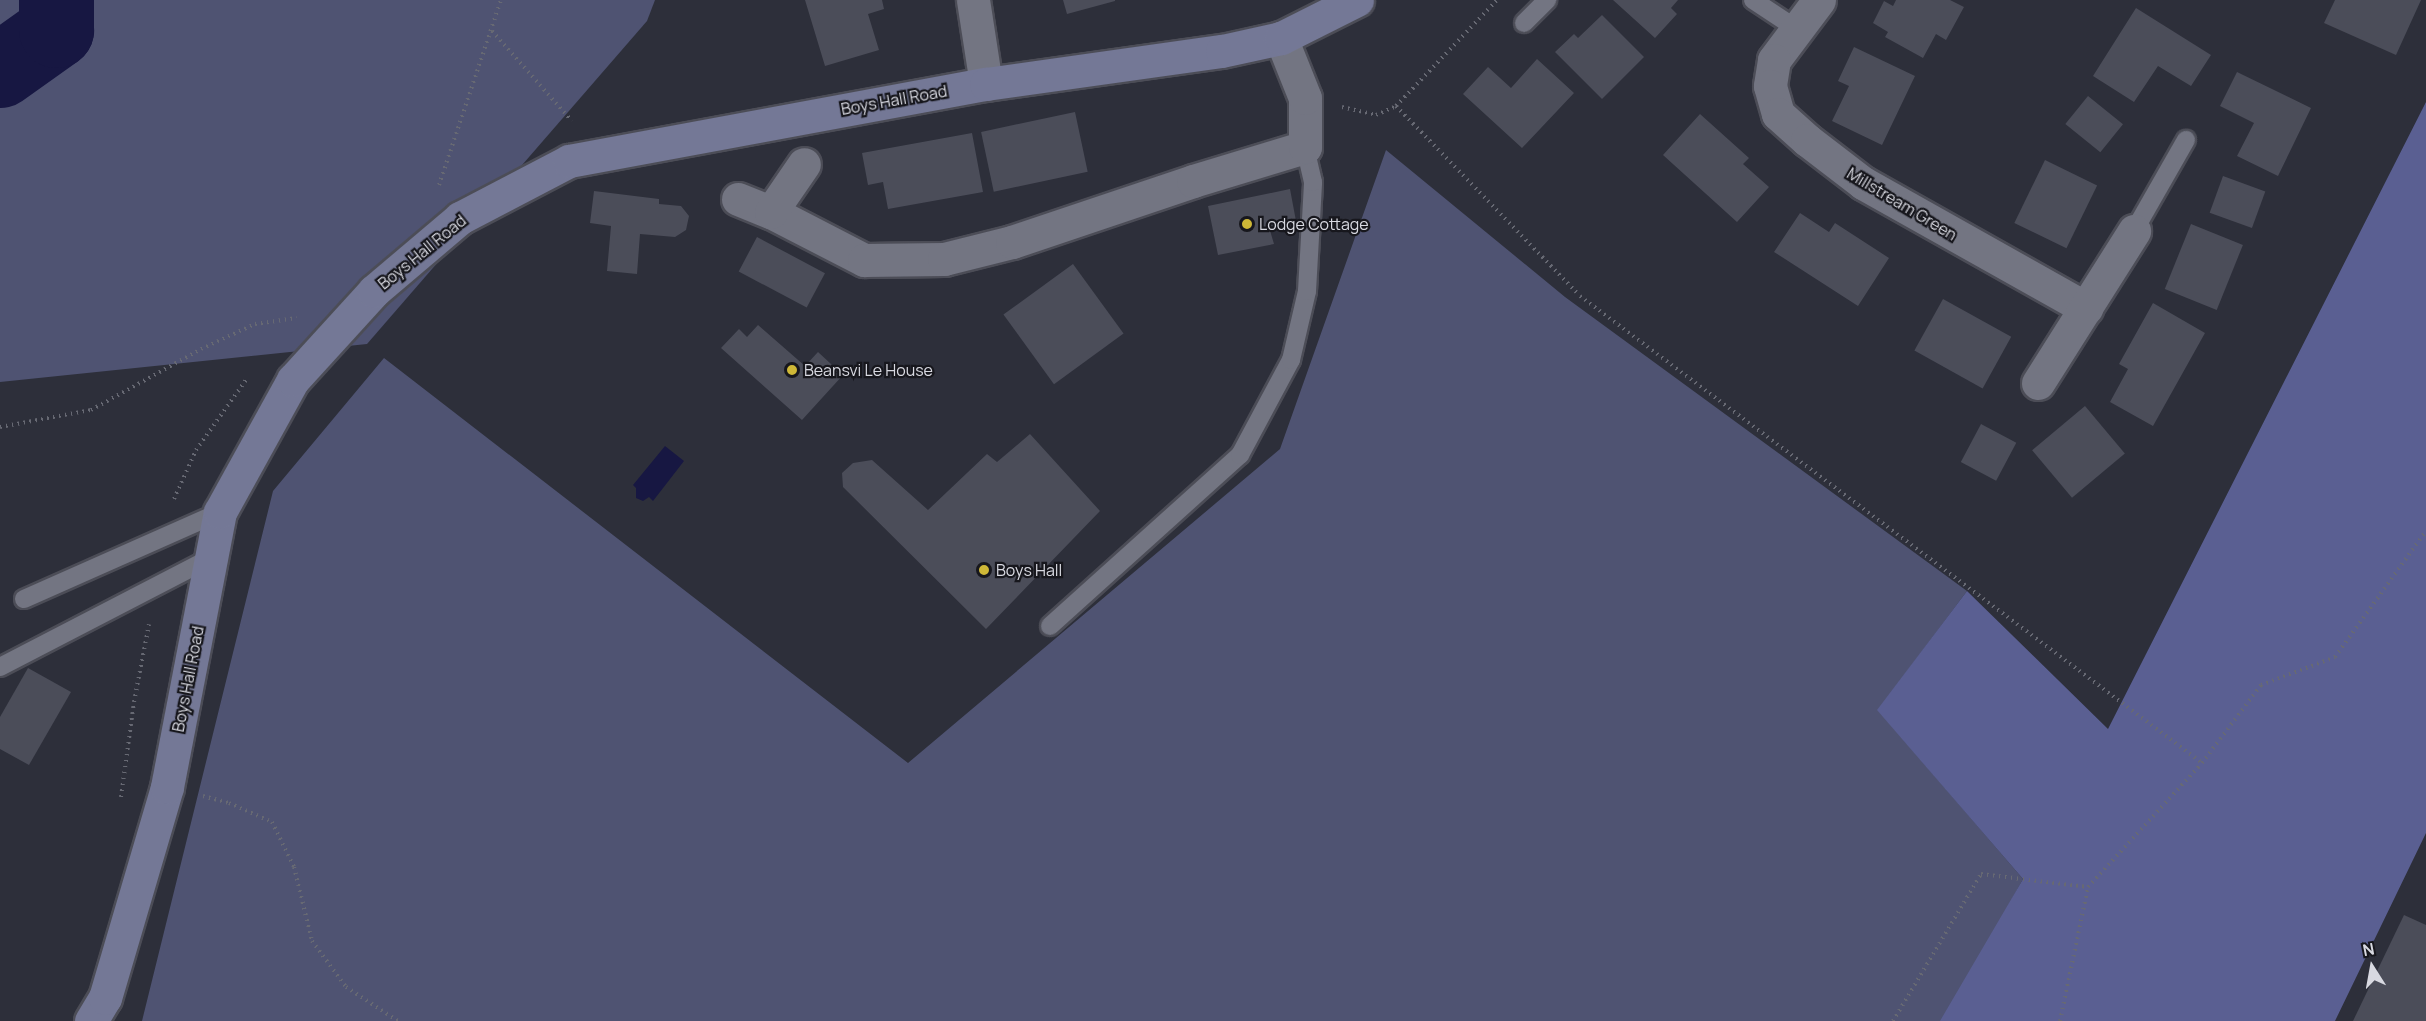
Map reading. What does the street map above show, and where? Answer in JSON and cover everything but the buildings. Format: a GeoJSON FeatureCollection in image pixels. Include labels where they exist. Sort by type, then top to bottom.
{"type":"FeatureCollection","features":[{"type":"Feature","properties":{"kind":"street"},"geometry":{"type":"LineString","coordinates":[[973,0],[986,84]]}},
{"type":"Feature","properties":{"kind":"street","name":"Boys Hall Road"},"geometry":{"type":"LineString","coordinates":[[98,1009],[167,787],[219,512],[293,380],[374,291],[460,218],[569,161],[986,84],[1222,51],[1281,38],[1357,0]]}},
{"type":"Feature","properties":{"kind":"street","name":"Millstream Green"},"geometry":{"type":"LineString","coordinates":[[1819,0],[1774,60],[1770,86],[1779,114],[1807,140],[1863,183],[2086,308]]}},
{"type":"Feature","properties":{"kind":"street"},"geometry":{"type":"LineString","coordinates":[[738,199],[771,212],[864,260],[944,260],[1012,242],[1305,147],[1305,98],[1281,38]]}},
{"type":"Feature","properties":{"kind":"street"},"geometry":{"type":"LineString","coordinates":[[771,212],[804,164]]}},
{"type":"Feature","properties":{"kind":"street"},"geometry":{"type":"LineString","coordinates":[[2038,383],[2134,231]]}},
{"type":"Feature","properties":{"kind":"lane"},"geometry":{"type":"LineString","coordinates":[[1524,23],[1547,0]]}},
{"type":"Feature","properties":{"kind":"lane"},"geometry":{"type":"LineString","coordinates":[[1753,0],[1797,29]]}},
{"type":"Feature","properties":{"kind":"lane"},"geometry":{"type":"LineString","coordinates":[[2134,231],[2186,140]]}},
{"type":"Feature","properties":{"kind":"lane"},"geometry":{"type":"LineString","coordinates":[[1050,626],[1240,455],[1291,360],[1307,291],[1313,182],[1305,147]]}},
{"type":"Feature","properties":{"kind":"lane"},"geometry":{"type":"LineString","coordinates":[[24,599],[219,512]]}},
{"type":"Feature","properties":{"kind":"lane"},"geometry":{"type":"LineString","coordinates":[[0,667],[210,558]]}},
{"type":"Feature","properties":{"kind":"path"},"geometry":{"type":"LineString","coordinates":[[439,186],[501,0]]}},
{"type":"Feature","properties":{"kind":"path"},"geometry":{"type":"LineString","coordinates":[[1305,98],[1376,116],[1396,106],[1497,0]]}},
{"type":"Feature","properties":{"kind":"path"},"geometry":{"type":"LineString","coordinates":[[491,30],[578,128]]}},
{"type":"Feature","properties":{"kind":"path"},"geometry":{"type":"LineString","coordinates":[[1396,106],[1580,296],[2202,763]]}},
{"type":"Feature","properties":{"kind":"path"},"geometry":{"type":"LineString","coordinates":[[431,194],[439,186],[450,181]]}},
{"type":"Feature","properties":{"kind":"path"},"geometry":{"type":"LineString","coordinates":[[0,427],[91,410],[201,349],[255,324],[302,317],[294,325]]}},
{"type":"Feature","properties":{"kind":"path"},"geometry":{"type":"LineString","coordinates":[[166,536],[173,501],[196,450],[252,374]]}},
{"type":"Feature","properties":{"kind":"path"},"geometry":{"type":"LineString","coordinates":[[2060,1021],[2088,887],[2202,763],[2261,685],[2335,657],[2426,531]]}},
{"type":"Feature","properties":{"kind":"path"},"geometry":{"type":"LineString","coordinates":[[120,806],[134,702],[157,586]]}},
{"type":"Feature","properties":{"kind":"path"},"geometry":{"type":"LineString","coordinates":[[167,787],[229,803],[272,822],[294,867],[312,941],[346,987],[398,1021]]}},
{"type":"Feature","properties":{"kind":"path"},"geometry":{"type":"LineString","coordinates":[[1893,1021],[1981,874],[2088,887]]}},
{"type":"Feature","properties":{"kind":"shaded area"},"geometry":{"type":"Polygon","coordinates":[[[0,0],[655,0],[647,21],[367,344],[0,382],[0,0]]]}},
{"type":"Feature","properties":{"kind":"shaded area"},"geometry":{"type":"Polygon","coordinates":[[[2426,102],[2426,833],[2335,1021],[1940,1021],[2023,879],[1877,710],[1967,591],[2108,729],[2426,102]]]}},
{"type":"Feature","properties":{"kind":"shaded area"},"geometry":{"type":"Polygon","coordinates":[[[1386,150],[1565,297],[1967,591],[1878,710],[2023,879],[1944,1021],[142,1021],[273,491],[384,358],[908,763],[1280,449],[1386,150]]]}},
{"type":"Feature","properties":{"kind":"shaded area"},"geometry":{"type":"Polygon","coordinates":[[[665,446],[684,461],[653,501],[649,497],[643,501],[636,498],[636,488],[633,485],[665,446]]]}},
{"type":"Feature","properties":{"kind":"waterway"},"geometry":{"type":"LineString","coordinates":[[0,70],[56,30],[56,0]]}},
{"type":"Feature","properties":{"kind":"place","name":"Lodge Cottage"},"geometry":{"type":"Point","coordinates":[1247,224]}},
{"type":"Feature","properties":{"kind":"place","name":"Beansvi Le House"},"geometry":{"type":"Point","coordinates":[792,370]}},
{"type":"Feature","properties":{"kind":"place","name":"Boys Hall"},"geometry":{"type":"Point","coordinates":[984,570]}}]}
